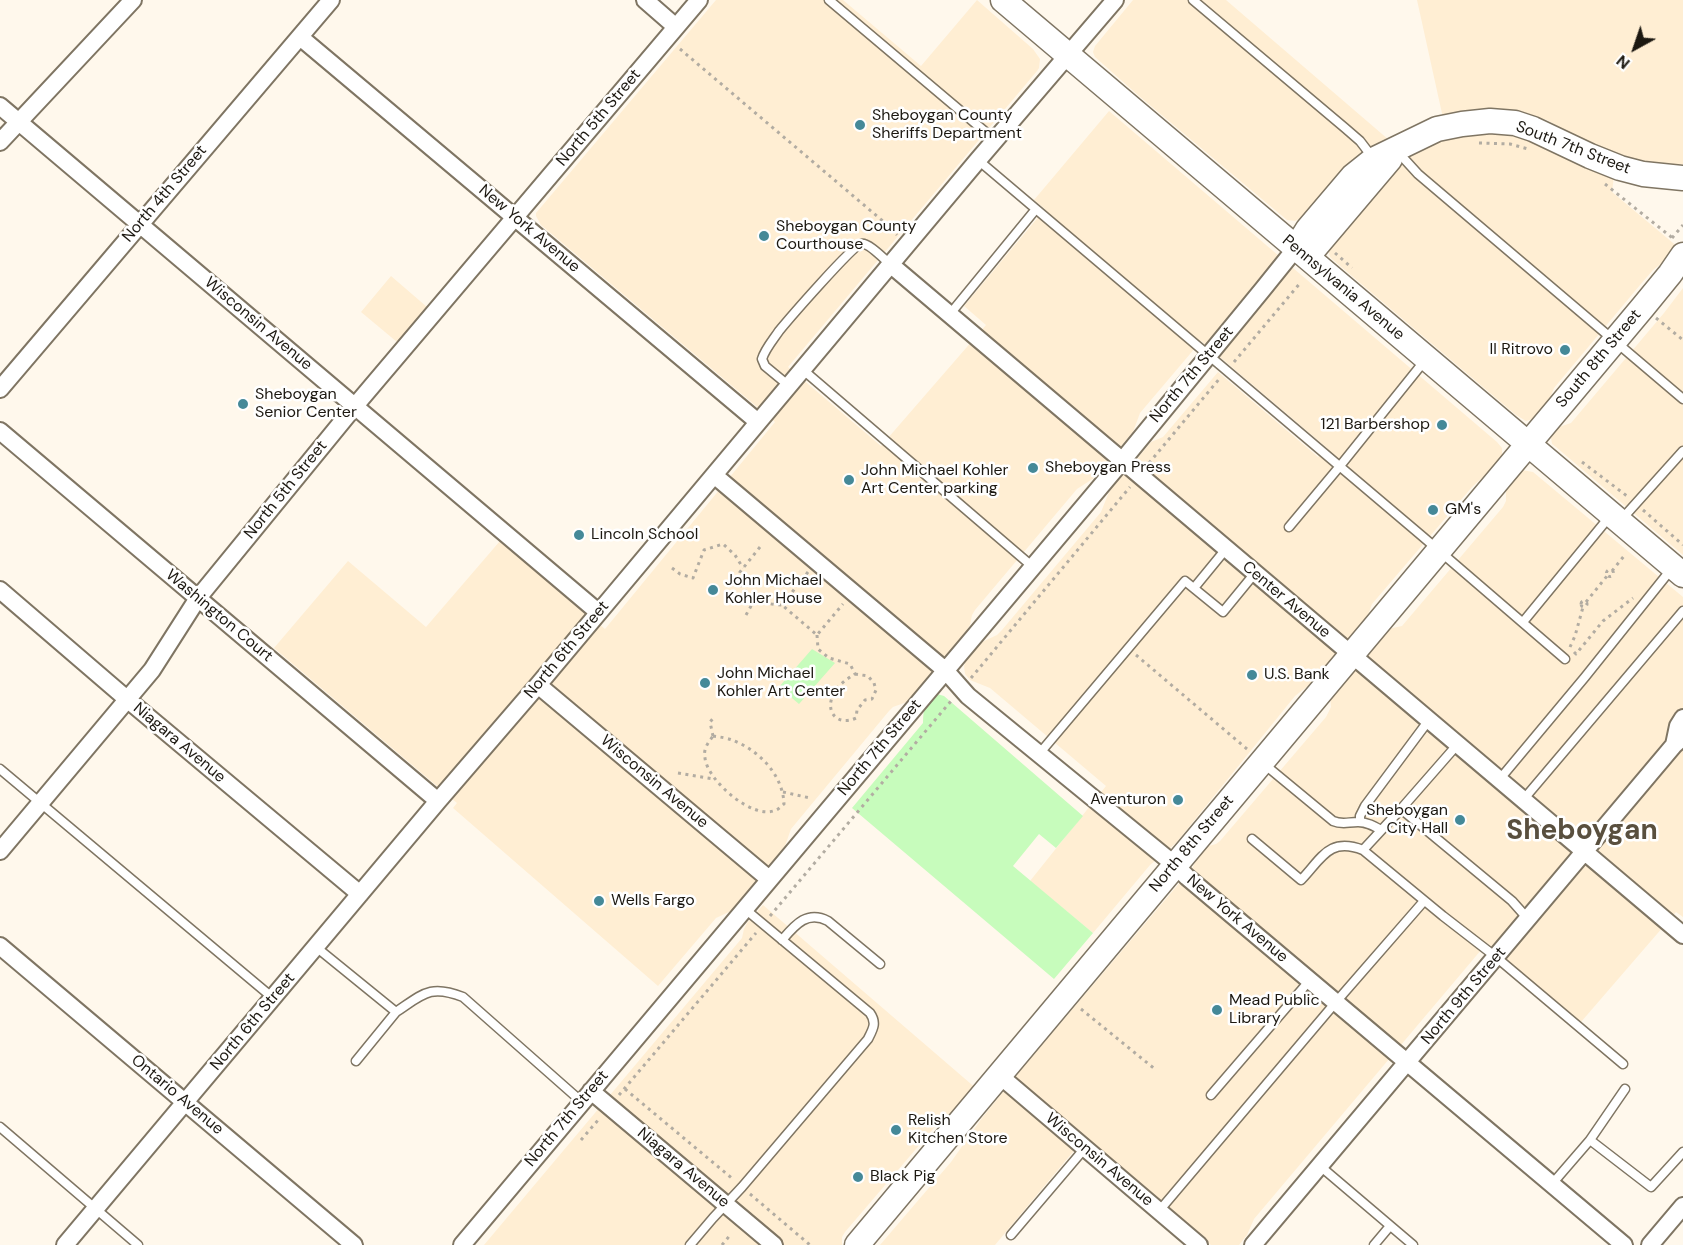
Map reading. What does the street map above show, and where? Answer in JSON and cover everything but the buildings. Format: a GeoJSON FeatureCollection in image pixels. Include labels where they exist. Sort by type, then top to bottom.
{"type":"FeatureCollection","features":[{"type":"Feature","properties":{"kind":"street"},"geometry":{"type":"LineString","coordinates":[[0,142],[133,0]]}},
{"type":"Feature","properties":{"kind":"street","name":"North 4th Street"},"geometry":{"type":"LineString","coordinates":[[0,389],[331,0]]}},
{"type":"Feature","properties":{"kind":"street"},"geometry":{"type":"LineString","coordinates":[[645,0],[676,27]]}},
{"type":"Feature","properties":{"kind":"street","name":"North 5th Street"},"geometry":{"type":"LineString","coordinates":[[0,851],[152,670],[198,598],[355,406],[699,0]]}},
{"type":"Feature","properties":{"kind":"street","name":"Pennsylvania Avenue"},"geometry":{"type":"LineString","coordinates":[[1003,0],[1678,571]]}},
{"type":"Feature","properties":{"kind":"street","name":"North 6th Street"},"geometry":{"type":"LineString","coordinates":[[65,1245],[538,685],[802,368],[1115,0]]}},
{"type":"Feature","properties":{"kind":"street","name":"New York Avenue"},"geometry":{"type":"LineString","coordinates":[[300,37],[758,422]]}},
{"type":"Feature","properties":{"kind":"street","name":"Wisconsin Avenue"},"geometry":{"type":"LineString","coordinates":[[0,105],[598,612]]}},
{"type":"Feature","properties":{"kind":"street","name":"South 7th Street"},"geometry":{"type":"LineString","coordinates":[[1302,253],[1308,229],[1353,176],[1374,160],[1437,129],[1462,124],[1490,121],[1515,123],[1620,168],[1643,174],[1683,178]]}},
{"type":"Feature","properties":{"kind":"street","name":"South 7th Street"},"geometry":{"type":"LineString","coordinates":[[1302,253],[1383,169],[1396,150]]}},
{"type":"Feature","properties":{"kind":"street","name":"North 7th Street"},"geometry":{"type":"LineString","coordinates":[[462,1245],[1209,355],[1302,253]]}},
{"type":"Feature","properties":{"kind":"street","name":"South 8th Street"},"geometry":{"type":"LineString","coordinates":[[1528,444],[1643,307],[1678,259]]}},
{"type":"Feature","properties":{"kind":"street","name":"Center Avenue"},"geometry":{"type":"LineString","coordinates":[[890,264],[1683,935]]}},
{"type":"Feature","properties":{"kind":"street","name":"Washington Court"},"geometry":{"type":"LineString","coordinates":[[0,431],[438,801]]}},
{"type":"Feature","properties":{"kind":"street","name":"North 8th Street"},"geometry":{"type":"LineString","coordinates":[[857,1245],[1175,865],[1254,755],[1351,655],[1528,444]]}},
{"type":"Feature","properties":{"kind":"street","name":"New York Avenue"},"geometry":{"type":"LineString","coordinates":[[714,475],[945,670],[961,689],[1175,865],[1624,1245]]}},
{"type":"Feature","properties":{"kind":"street","name":"Niagara Avenue"},"geometry":{"type":"LineString","coordinates":[[0,591],[360,894]]}},
{"type":"Feature","properties":{"kind":"street","name":"Wisconsin Avenue"},"geometry":{"type":"LineString","coordinates":[[538,685],[770,879]]}},
{"type":"Feature","properties":{"kind":"street","name":"North 9th Street"},"geometry":{"type":"LineString","coordinates":[[1253,1245],[1678,741],[1678,726],[1683,718]]}},
{"type":"Feature","properties":{"kind":"street","name":"Ontario Avenue"},"geometry":{"type":"LineString","coordinates":[[0,946],[354,1245]]}},
{"type":"Feature","properties":{"kind":"street","name":"Wisconsin Avenue"},"geometry":{"type":"LineString","coordinates":[[999,1075],[1199,1245]]}},
{"type":"Feature","properties":{"kind":"street","name":"Niagara Avenue"},"geometry":{"type":"LineString","coordinates":[[586,1096],[610,1107],[774,1245]]}},
{"type":"Feature","properties":{"kind":"street"},"geometry":{"type":"LineString","coordinates":[[1650,1245],[1683,1206]]}},
{"type":"Feature","properties":{"kind":"lane"},"geometry":{"type":"LineString","coordinates":[[829,0],[995,140]]}},
{"type":"Feature","properties":{"kind":"lane"},"geometry":{"type":"LineString","coordinates":[[1193,0],[1360,141],[1374,160]]}},
{"type":"Feature","properties":{"kind":"lane"},"geometry":{"type":"LineString","coordinates":[[1396,150],[1418,174],[1683,399]]}},
{"type":"Feature","properties":{"kind":"lane"},"geometry":{"type":"LineString","coordinates":[[978,160],[1565,659]]}},
{"type":"Feature","properties":{"kind":"lane"},"geometry":{"type":"LineString","coordinates":[[950,314],[1036,209]]}},
{"type":"Feature","properties":{"kind":"lane"},"geometry":{"type":"LineString","coordinates":[[788,386],[765,366],[762,359],[788,321],[860,244],[867,245],[890,264]]}},
{"type":"Feature","properties":{"kind":"lane"},"geometry":{"type":"LineString","coordinates":[[1289,527],[1427,358]]}},
{"type":"Feature","properties":{"kind":"lane"},"geometry":{"type":"LineString","coordinates":[[802,368],[1033,567]]}},
{"type":"Feature","properties":{"kind":"lane"},"geometry":{"type":"LineString","coordinates":[[1523,622],[1616,518],[1683,452]]}},
{"type":"Feature","properties":{"kind":"lane"},"geometry":{"type":"LineString","coordinates":[[1194,588],[1226,549]]}},
{"type":"Feature","properties":{"kind":"lane"},"geometry":{"type":"LineString","coordinates":[[1499,780],[1678,571]]}},
{"type":"Feature","properties":{"kind":"lane"},"geometry":{"type":"LineString","coordinates":[[1039,754],[1185,581],[1223,612],[1255,573]]}},
{"type":"Feature","properties":{"kind":"lane"},"geometry":{"type":"LineString","coordinates":[[1523,800],[1683,611]]}},
{"type":"Feature","properties":{"kind":"lane"},"geometry":{"type":"LineString","coordinates":[[1360,822],[1365,806],[1429,720]]}},
{"type":"Feature","properties":{"kind":"lane"},"geometry":{"type":"LineString","coordinates":[[1363,850],[1457,745]]}},
{"type":"Feature","properties":{"kind":"lane"},"geometry":{"type":"LineString","coordinates":[[1254,755],[1333,821],[1341,824],[1360,822],[1381,830]]}},
{"type":"Feature","properties":{"kind":"lane"},"geometry":{"type":"LineString","coordinates":[[0,769],[273,998]]}},
{"type":"Feature","properties":{"kind":"lane"},"geometry":{"type":"LineString","coordinates":[[1401,810],[1512,901],[1528,919]]}},
{"type":"Feature","properties":{"kind":"lane"},"geometry":{"type":"LineString","coordinates":[[1252,839],[1301,880],[1333,848],[1341,845],[1363,850],[1496,957],[1623,1064]]}},
{"type":"Feature","properties":{"kind":"lane"},"geometry":{"type":"LineString","coordinates":[[1159,1211],[1424,901]]}},
{"type":"Feature","properties":{"kind":"lane"},"geometry":{"type":"LineString","coordinates":[[690,1245],[868,1039],[874,1027],[874,1019],[870,1013],[745,909]]}},
{"type":"Feature","properties":{"kind":"lane"},"geometry":{"type":"LineString","coordinates":[[782,940],[802,920],[821,918],[828,921],[880,964]]}},
{"type":"Feature","properties":{"kind":"lane"},"geometry":{"type":"LineString","coordinates":[[316,947],[396,1012]]}},
{"type":"Feature","properties":{"kind":"lane"},"geometry":{"type":"LineString","coordinates":[[1211,1095],[1310,980]]}},
{"type":"Feature","properties":{"kind":"lane"},"geometry":{"type":"LineString","coordinates":[[356,1061],[396,1012],[425,993],[446,991],[463,997],[586,1096]]}},
{"type":"Feature","properties":{"kind":"lane"},"geometry":{"type":"LineString","coordinates":[[1552,1185],[1590,1140],[1625,1089]]}},
{"type":"Feature","properties":{"kind":"lane"},"geometry":{"type":"LineString","coordinates":[[0,1127],[138,1245]]}},
{"type":"Feature","properties":{"kind":"lane"},"geometry":{"type":"LineString","coordinates":[[1590,1140],[1651,1187],[1683,1152]]}},
{"type":"Feature","properties":{"kind":"lane"},"geometry":{"type":"LineString","coordinates":[[1011,1235],[1085,1148]]}},
{"type":"Feature","properties":{"kind":"lane"},"geometry":{"type":"LineString","coordinates":[[1320,1166],[1413,1245]]}},
{"type":"Feature","properties":{"kind":"lane"},"geometry":{"type":"LineString","coordinates":[[1374,1245],[1390,1226]]}},
{"type":"Feature","properties":{"kind":"path"},"geometry":{"type":"LineString","coordinates":[[680,49],[891,228],[906,246]]}},
{"type":"Feature","properties":{"kind":"path"},"geometry":{"type":"LineString","coordinates":[[1470,143],[1510,144],[1530,150]]}},
{"type":"Feature","properties":{"kind":"path"},"geometry":{"type":"LineString","coordinates":[[1603,182],[1678,259]]}},
{"type":"Feature","properties":{"kind":"path"},"geometry":{"type":"LineString","coordinates":[[1643,307],[1683,340]]}},
{"type":"Feature","properties":{"kind":"path"},"geometry":{"type":"LineString","coordinates":[[581,1140],[1140,476]]}},
{"type":"Feature","properties":{"kind":"path"},"geometry":{"type":"LineString","coordinates":[[672,568],[680,574],[693,578],[704,550],[723,544],[735,555],[743,568]]}},
{"type":"Feature","properties":{"kind":"path"},"geometry":{"type":"LineString","coordinates":[[760,548],[740,572],[738,579],[741,585],[755,599],[765,604],[782,605],[817,635]]}},
{"type":"Feature","properties":{"kind":"path"},"geometry":{"type":"LineString","coordinates":[[1624,556],[1612,570],[1607,572],[1607,576],[1585,601],[1586,606],[1583,607],[1575,636],[1569,648],[1576,654],[1603,621],[1639,593]]}},
{"type":"Feature","properties":{"kind":"path"},"geometry":{"type":"LineString","coordinates":[[782,605],[817,562]]}},
{"type":"Feature","properties":{"kind":"path"},"geometry":{"type":"LineString","coordinates":[[853,592],[817,635],[818,649],[830,657],[850,664],[855,674]]}},
{"type":"Feature","properties":{"kind":"path"},"geometry":{"type":"LineString","coordinates":[[746,615],[755,599]]}},
{"type":"Feature","properties":{"kind":"path"},"geometry":{"type":"LineString","coordinates":[[1128,649],[1254,755]]}},
{"type":"Feature","properties":{"kind":"path"},"geometry":{"type":"LineString","coordinates":[[855,674],[868,676],[876,690],[872,699],[865,700],[856,710],[856,718],[849,722],[841,721],[834,717],[830,700],[839,686],[855,674]]}},
{"type":"Feature","properties":{"kind":"path"},"geometry":{"type":"LineString","coordinates":[[713,736],[731,739],[747,747],[766,764],[777,778],[783,792],[783,804],[775,811],[763,811],[738,800],[710,773],[704,757],[706,745],[713,736],[710,722],[715,716]]}},
{"type":"Feature","properties":{"kind":"path"},"geometry":{"type":"LineString","coordinates":[[678,773],[715,779]]}},
{"type":"Feature","properties":{"kind":"path"},"geometry":{"type":"LineString","coordinates":[[783,792],[810,798]]}},
{"type":"Feature","properties":{"kind":"path"},"geometry":{"type":"LineString","coordinates":[[1079,1008],[1156,1070]]}},
{"type":"Feature","properties":{"kind":"path"},"geometry":{"type":"LineString","coordinates":[[625,1089],[810,1245]]}},
{"type":"Feature","properties":{"kind":"path"},"geometry":{"type":"LineString","coordinates":[[722,1245],[731,1234]]}},
{"type":"Feature","properties":{"kind":"shaded area"},"geometry":{"type":"Polygon","coordinates":[[[716,0],[843,0],[921,66],[977,0],[1033,49],[1040,59],[1037,71],[788,367],[881,446],[986,325],[964,306],[1045,209],[1034,200],[1109,111],[1502,448],[1502,456],[1498,463],[1472,487],[1372,604],[1368,615],[1313,682],[1295,696],[1176,843],[1150,865],[1093,933],[1030,881],[1106,786],[990,688],[970,680],[965,674],[964,666],[982,642],[1002,630],[1101,512],[1109,492],[1151,442],[1163,437],[1218,372],[1318,457],[1327,448],[1201,341],[1140,413],[1133,432],[1094,478],[1077,489],[975,610],[967,630],[907,702],[889,711],[791,829],[785,846],[731,911],[716,918],[658,986],[453,808],[457,803],[274,648],[348,561],[426,627],[500,541],[605,629],[775,422],[541,225],[536,216],[536,213],[716,0]]]}},
{"type":"Feature","properties":{"kind":"shaded area"},"geometry":{"type":"Polygon","coordinates":[[[1133,0],[1226,0],[1389,140],[1340,174],[1299,219],[1287,220],[1095,57],[1093,52],[1095,46],[1133,0]]]}},
{"type":"Feature","properties":{"kind":"shaded area"},"geometry":{"type":"Polygon","coordinates":[[[1417,0],[1683,0],[1683,164],[1663,168],[1632,161],[1578,138],[1547,120],[1513,111],[1443,118],[1417,0]]]}},
{"type":"Feature","properties":{"kind":"shaded area"},"geometry":{"type":"Polygon","coordinates":[[[1494,133],[1524,138],[1614,176],[1612,192],[1679,248],[1653,270],[1554,388],[1548,403],[1535,417],[1526,421],[1333,260],[1328,249],[1328,245],[1408,155],[1437,141],[1456,136],[1494,133]]]}},
{"type":"Feature","properties":{"kind":"shaded area"},"geometry":{"type":"Polygon","coordinates":[[[391,276],[427,307],[397,342],[361,312],[391,276]]]}},
{"type":"Feature","properties":{"kind":"shaded area"},"geometry":{"type":"Polygon","coordinates":[[[1683,288],[1683,555],[1552,444],[1551,438],[1556,428],[1571,423],[1683,288]]]}},
{"type":"Feature","properties":{"kind":"shaded area"},"geometry":{"type":"Polygon","coordinates":[[[1522,470],[1533,472],[1683,597],[1683,917],[1676,912],[1581,1022],[1487,943],[1254,1219],[1247,1235],[1239,1245],[1211,1245],[1083,1140],[995,1245],[880,1245],[951,1162],[982,1118],[1020,1071],[1193,867],[1197,855],[1205,847],[1220,841],[1326,717],[1331,707],[1330,696],[1388,629],[1402,626],[1503,507],[1506,501],[1506,488],[1522,470]]]}},
{"type":"Feature","properties":{"kind":"shaded area"},"geometry":{"type":"Polygon","coordinates":[[[763,905],[978,1090],[956,1112],[945,1115],[845,1232],[842,1245],[484,1245],[742,938],[747,923],[763,905]]]}},
{"type":"Feature","properties":{"kind":"green space"},"geometry":{"type":"Polygon","coordinates":[[[812,649],[835,663],[799,704],[779,687],[812,649]]]}},
{"type":"Feature","properties":{"kind":"green space"},"geometry":{"type":"Polygon","coordinates":[[[937,694],[944,696],[1083,816],[1056,848],[1039,834],[1013,866],[1093,933],[1054,979],[852,808],[923,723],[926,706],[937,694]]]}},
{"type":"Feature","properties":{"kind":"place","name":"Sheboygan County Sheriffs Department"},"geometry":{"type":"Point","coordinates":[860,125]}},
{"type":"Feature","properties":{"kind":"place","name":"Sheboygan County Courthouse"},"geometry":{"type":"Point","coordinates":[764,236]}},
{"type":"Feature","properties":{"kind":"place","name":"Il Ritrovo"},"geometry":{"type":"Point","coordinates":[1565,350]}},
{"type":"Feature","properties":{"kind":"place","name":"Sheboygan Senior Center"},"geometry":{"type":"Point","coordinates":[243,404]}},
{"type":"Feature","properties":{"kind":"place","name":"121 Barbershop"},"geometry":{"type":"Point","coordinates":[1442,425]}},
{"type":"Feature","properties":{"kind":"place","name":"Sheboygan Press"},"geometry":{"type":"Point","coordinates":[1033,468]}},
{"type":"Feature","properties":{"kind":"place","name":"John Michael Kohler Art Center parking"},"geometry":{"type":"Point","coordinates":[849,480]}},
{"type":"Feature","properties":{"kind":"place","name":"GM's"},"geometry":{"type":"Point","coordinates":[1433,510]}},
{"type":"Feature","properties":{"kind":"place","name":"Lincoln School"},"geometry":{"type":"Point","coordinates":[579,535]}},
{"type":"Feature","properties":{"kind":"place","name":"John Michael Kohler House"},"geometry":{"type":"Point","coordinates":[713,590]}},
{"type":"Feature","properties":{"kind":"place","name":"U.S. Bank"},"geometry":{"type":"Point","coordinates":[1252,675]}},
{"type":"Feature","properties":{"kind":"place","name":"John Michael Kohler Art Center"},"geometry":{"type":"Point","coordinates":[705,683]}},
{"type":"Feature","properties":{"kind":"place","name":"Aventuron"},"geometry":{"type":"Point","coordinates":[1178,800]}},
{"type":"Feature","properties":{"kind":"place","name":"Sheboygan City Hall"},"geometry":{"type":"Point","coordinates":[1460,820]}},
{"type":"Feature","properties":{"kind":"place","name":"Wells Fargo"},"geometry":{"type":"Point","coordinates":[599,901]}},
{"type":"Feature","properties":{"kind":"place","name":"Mead Public Library"},"geometry":{"type":"Point","coordinates":[1217,1010]}},
{"type":"Feature","properties":{"kind":"place","name":"Relish Kitchen Store"},"geometry":{"type":"Point","coordinates":[896,1130]}},
{"type":"Feature","properties":{"kind":"place","name":"Black Pig"},"geometry":{"type":"Point","coordinates":[858,1177]}},
{"type":"Feature","properties":{"kind":"district","name":"Sheboygan"},"geometry":{"type":"Point","coordinates":[1582,832]}}]}
